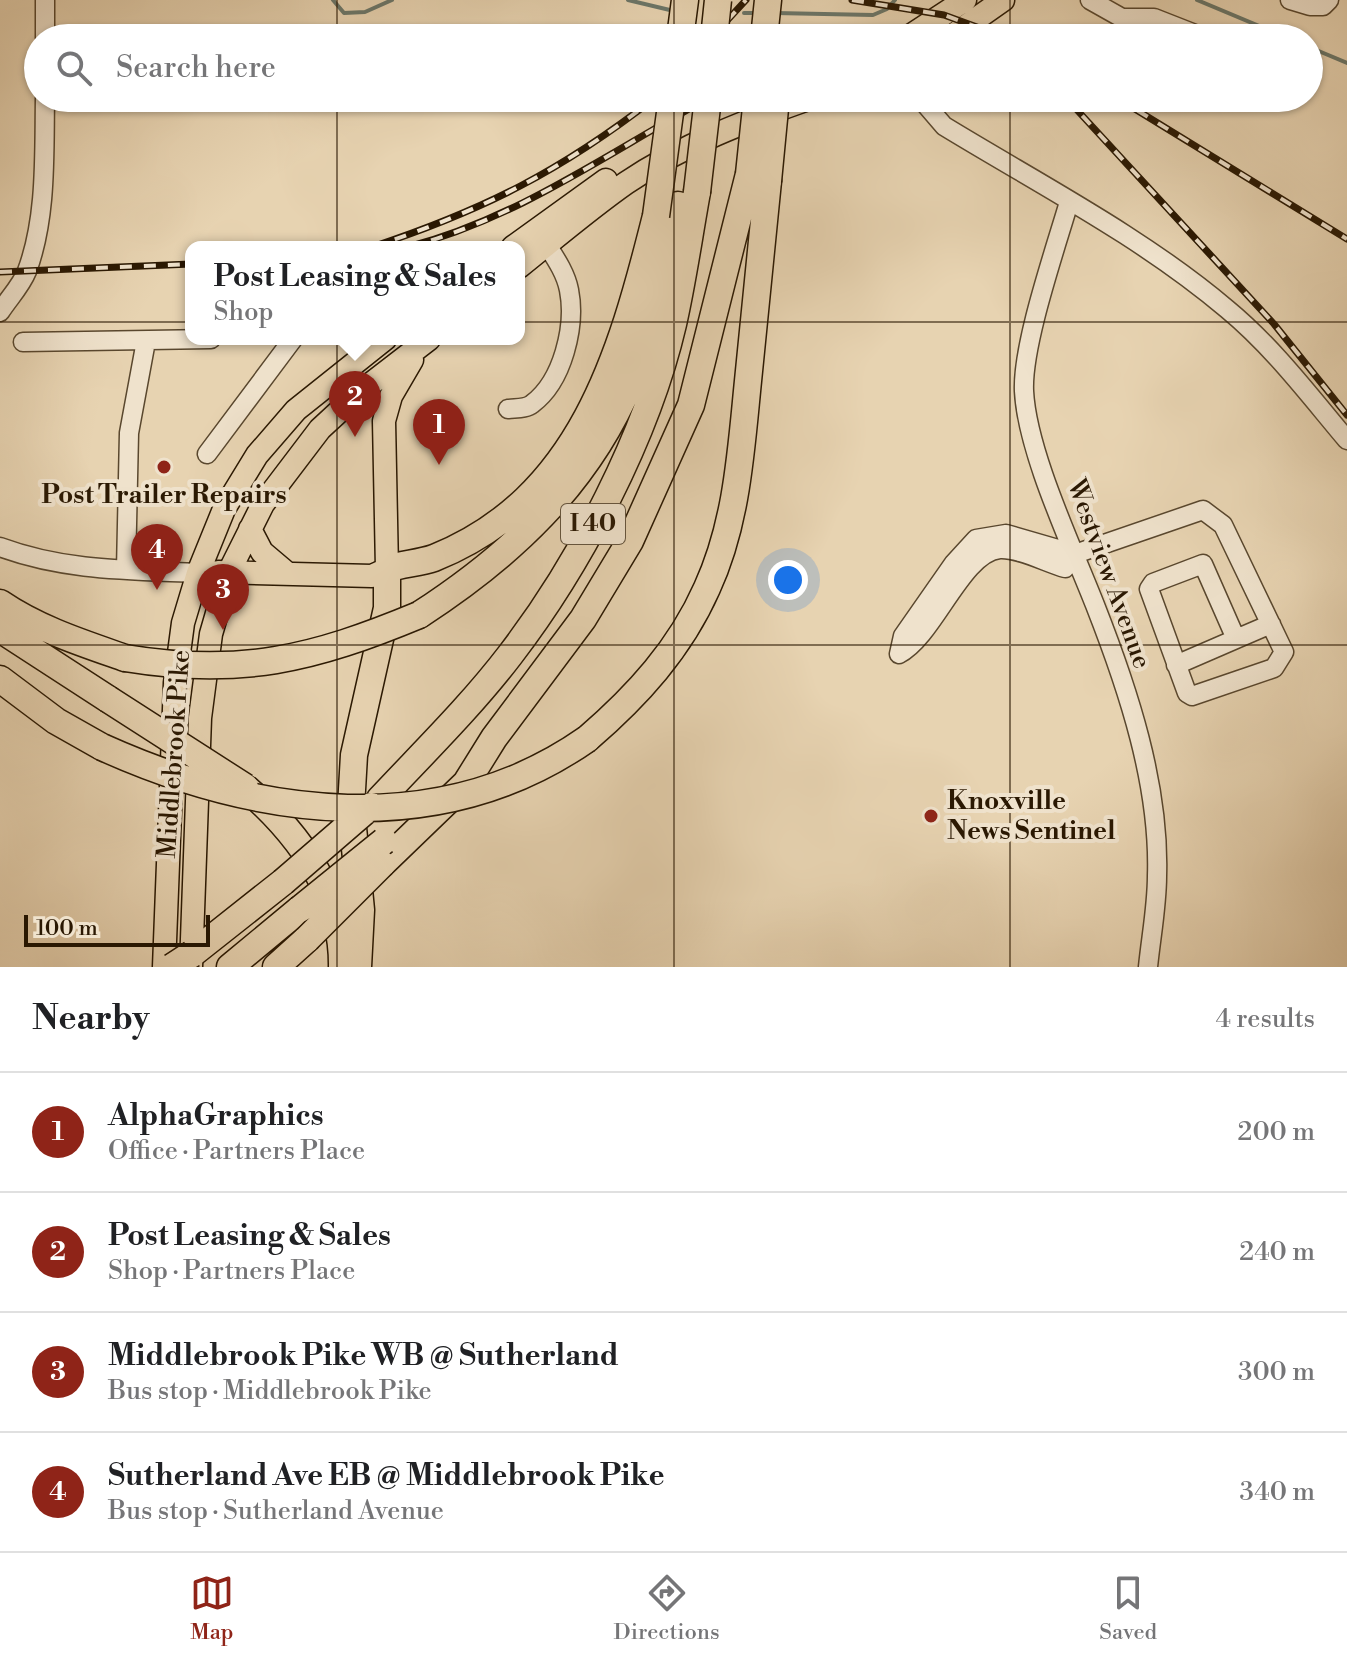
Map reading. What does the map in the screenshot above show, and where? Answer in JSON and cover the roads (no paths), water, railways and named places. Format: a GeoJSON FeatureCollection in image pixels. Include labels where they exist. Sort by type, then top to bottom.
{"type":"FeatureCollection","features":[{"type":"Feature","properties":{"kind":"highway"},"geometry":{"type":"LineString","coordinates":[[682,24],[685,0]]}},
{"type":"Feature","properties":{"kind":"highway"},"geometry":{"type":"LineString","coordinates":[[765,24],[768,0]]}},
{"type":"Feature","properties":{"kind":"highway"},"geometry":{"type":"LineString","coordinates":[[778,0],[779,24]]}},
{"type":"Feature","properties":{"kind":"highway"},"geometry":{"type":"LineString","coordinates":[[714,24],[718,1]]}},
{"type":"Feature","properties":{"kind":"highway"},"geometry":{"type":"LineString","coordinates":[[358,967],[361,910],[351,807],[354,755],[387,608],[387,569],[431,559],[511,515],[562,461],[599,397],[631,316],[656,216],[670,112]]}},
{"type":"Feature","properties":{"kind":"highway"},"geometry":{"type":"LineString","coordinates":[[0,603],[20,617],[68,638],[125,658],[181,667],[283,660],[352,643],[419,615],[473,580],[518,543],[576,478],[630,383],[690,189],[698,112]]}},
{"type":"Feature","properties":{"kind":"highway","name":"I 40"},"geometry":{"type":"LineString","coordinates":[[183,964],[380,799],[510,655],[568,572],[629,453],[668,339],[690,189],[705,112]]}},
{"type":"Feature","properties":{"kind":"highway","name":"I 40"},"geometry":{"type":"LineString","coordinates":[[230,967],[300,909],[383,852],[494,738],[583,619],[630,541],[691,405],[758,178],[757,112]]}},
{"type":"Feature","properties":{"kind":"highway"},"geometry":{"type":"LineString","coordinates":[[0,679],[56,721],[102,747],[149,768],[239,796],[347,810],[436,803],[490,789],[548,763],[587,739],[645,684],[672,650],[708,587],[721,550],[738,474],[758,178],[773,112]]}},
{"type":"Feature","properties":{"kind":"highway"},"geometry":{"type":"LineString","coordinates":[[0,629],[245,787],[289,831],[321,877],[333,904],[342,948],[342,967]]}},
{"type":"Feature","properties":{"kind":"highway"},"geometry":{"type":"LineString","coordinates":[[276,967],[307,939],[383,852]]}},
{"type":"Feature","properties":{"kind":"main road"},"geometry":{"type":"LineString","coordinates":[[928,24],[965,0]]}},
{"type":"Feature","properties":{"kind":"main road"},"geometry":{"type":"LineString","coordinates":[[969,24],[1003,0]]}},
{"type":"Feature","properties":{"kind":"main road"},"geometry":{"type":"LineString","coordinates":[[525,259],[542,238],[648,152],[736,112]]}},
{"type":"Feature","properties":{"kind":"main road"},"geometry":{"type":"LineString","coordinates":[[525,243],[542,238],[659,163],[713,135],[774,112]]}},
{"type":"Feature","properties":{"kind":"main road","name":"Middlebrook Pike"},"geometry":{"type":"LineString","coordinates":[[164,967],[175,683],[183,623],[198,573],[224,509],[257,455],[296,410],[377,345]]}},
{"type":"Feature","properties":{"kind":"main road","name":"Middlebrook Pike"},"geometry":{"type":"LineString","coordinates":[[183,964],[200,718],[211,634],[229,572],[250,529],[288,467],[320,429],[415,345]]}},
{"type":"Feature","properties":{"kind":"main road"},"geometry":{"type":"LineString","coordinates":[[198,573],[372,576],[387,569],[384,421],[395,388],[418,345]]}},
{"type":"Feature","properties":{"kind":"main road"},"geometry":{"type":"LineString","coordinates":[[250,529],[262,552],[288,574]]}},
{"type":"Feature","properties":{"kind":"street"},"geometry":{"type":"LineString","coordinates":[[45,0],[45,24]]}},
{"type":"Feature","properties":{"kind":"street"},"geometry":{"type":"LineString","coordinates":[[1090,0],[1122,18],[1154,18],[1169,24]]}},
{"type":"Feature","properties":{"kind":"street"},"geometry":{"type":"LineString","coordinates":[[1290,0],[1310,6],[1323,6],[1329,0]]}},
{"type":"Feature","properties":{"kind":"street"},"geometry":{"type":"LineString","coordinates":[[0,312],[27,271],[36,235],[44,174],[45,112]]}},
{"type":"Feature","properties":{"kind":"street"},"geometry":{"type":"LineString","coordinates":[[932,112],[944,126],[1132,241],[1226,308],[1268,347],[1347,440]]}},
{"type":"Feature","properties":{"kind":"street","name":"Westview Avenue"},"geometry":{"type":"LineString","coordinates":[[1069,202],[1034,333],[1024,391],[1037,451],[1101,619],[1140,744],[1153,809],[1157,876],[1148,967]]}},
{"type":"Feature","properties":{"kind":"street"},"geometry":{"type":"LineString","coordinates":[[508,409],[530,407],[538,398],[561,361],[570,326],[569,289],[542,238]]}},
{"type":"Feature","properties":{"kind":"street"},"geometry":{"type":"LineString","coordinates":[[23,342],[185,340]]}},
{"type":"Feature","properties":{"kind":"street"},"geometry":{"type":"LineString","coordinates":[[126,570],[129,433],[146,341]]}},
{"type":"Feature","properties":{"kind":"street"},"geometry":{"type":"LineString","coordinates":[[207,454],[289,345]]}},
{"type":"Feature","properties":{"kind":"street"},"geometry":{"type":"LineString","coordinates":[[1075,554],[1006,534],[976,539],[954,563],[903,636],[899,654],[913,647],[952,592],[988,552],[1002,549],[1065,568],[1075,554],[1195,511],[1209,512],[1223,525],[1284,652],[1274,668],[1192,696],[1187,693],[1149,589],[1153,583],[1203,564],[1236,639]]}},
{"type":"Feature","properties":{"kind":"street"},"geometry":{"type":"LineString","coordinates":[[0,547],[36,560],[86,569],[198,573]]}},
{"type":"Feature","properties":{"kind":"street"},"geometry":{"type":"LineString","coordinates":[[1176,665],[1271,624]]}},
{"type":"Feature","properties":{"kind":"waterway"},"geometry":{"type":"LineString","coordinates":[[333,0],[344,13],[365,12],[392,0]]}},
{"type":"Feature","properties":{"kind":"waterway"},"geometry":{"type":"LineString","coordinates":[[628,0],[674,11]]}},
{"type":"Feature","properties":{"kind":"waterway"},"geometry":{"type":"LineString","coordinates":[[775,13],[873,15],[887,9],[895,0]]}},
{"type":"Feature","properties":{"kind":"waterway"},"geometry":{"type":"LineString","coordinates":[[1197,0],[1254,24]]}},
{"type":"Feature","properties":{"kind":"waterway"},"geometry":{"type":"LineString","coordinates":[[744,13],[758,13]]}},
{"type":"Feature","properties":{"kind":"waterway"},"geometry":{"type":"LineString","coordinates":[[1323,53],[1347,63]]}},
{"type":"Feature","properties":{"kind":"railway"},"geometry":{"type":"LineString","coordinates":[[724,24],[746,0]]}},
{"type":"Feature","properties":{"kind":"railway"},"geometry":{"type":"LineString","coordinates":[[852,0],[944,15],[969,24]]}},
{"type":"Feature","properties":{"kind":"railway"},"geometry":{"type":"LineString","coordinates":[[389,241],[486,203],[520,186],[587,147],[636,112]]}},
{"type":"Feature","properties":{"kind":"railway"},"geometry":{"type":"LineString","coordinates":[[427,241],[488,219],[526,201],[685,112]]}},
{"type":"Feature","properties":{"kind":"railway"},"geometry":{"type":"LineString","coordinates":[[1079,112],[1274,324],[1347,415]]}},
{"type":"Feature","properties":{"kind":"railway"},"geometry":{"type":"LineString","coordinates":[[1140,112],[1347,239]]}},
{"type":"Feature","properties":{"kind":"railway"},"geometry":{"type":"LineString","coordinates":[[0,272],[185,264]]}},
{"type":"Feature","properties":{"kind":"place","name":"Post Leasing & Sales"},"geometry":{"type":"Point","coordinates":[355,437]}},
{"type":"Feature","properties":{"kind":"place","name":"AlphaGraphics"},"geometry":{"type":"Point","coordinates":[439,465]}},
{"type":"Feature","properties":{"kind":"place","name":"Post Trailer Repairs"},"geometry":{"type":"Point","coordinates":[164,467]}},
{"type":"Feature","properties":{"kind":"place","name":"Sutherland Ave EB @ Middlebrook Pike"},"geometry":{"type":"Point","coordinates":[157,590]}},
{"type":"Feature","properties":{"kind":"place","name":"Middlebrook Pike WB @ Sutherland"},"geometry":{"type":"Point","coordinates":[223,630]}},
{"type":"Feature","properties":{"kind":"place","name":"Knoxville News Sentinel"},"geometry":{"type":"Point","coordinates":[931,816]}}]}
